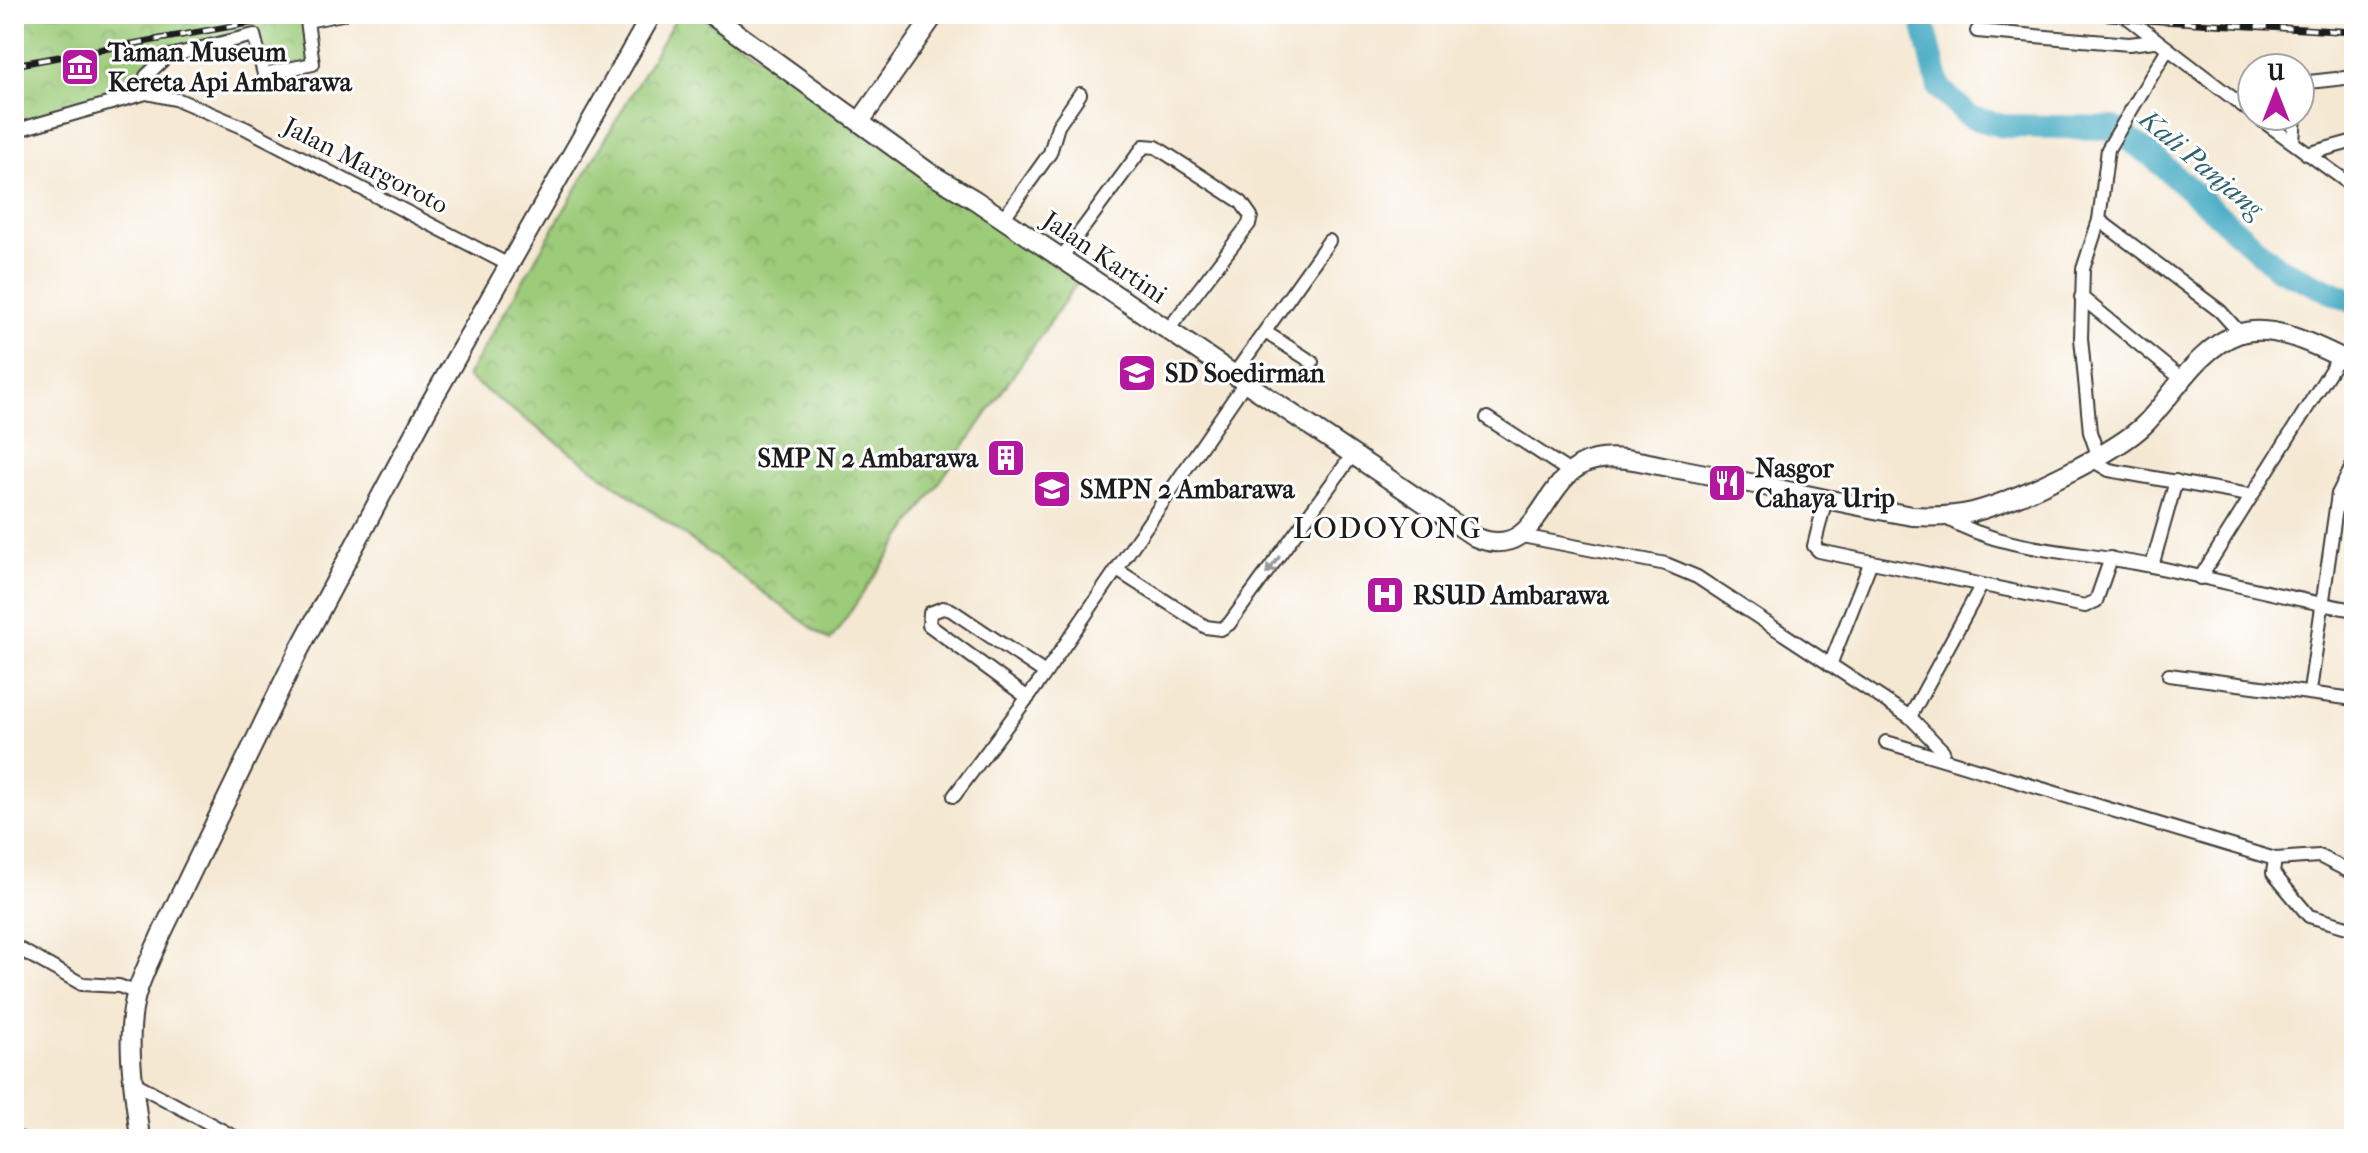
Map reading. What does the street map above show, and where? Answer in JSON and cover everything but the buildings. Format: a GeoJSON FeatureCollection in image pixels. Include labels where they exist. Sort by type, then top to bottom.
{"type":"FeatureCollection","features":[{"type":"Feature","properties":{"kind":"street"},"geometry":{"type":"LineString","coordinates":[[146,93],[146,76],[160,60],[254,35],[264,74],[313,64],[307,21],[342,14]]}},
{"type":"Feature","properties":{"kind":"street"},"geometry":{"type":"LineString","coordinates":[[140,1139],[132,1029],[137,993],[298,652],[431,402],[652,14]]}},
{"type":"Feature","properties":{"kind":"street","name":"Jalan Kartini"},"geometry":{"type":"LineString","coordinates":[[710,14],[861,120],[931,174],[1003,219],[1351,457],[1475,537],[1497,544],[1522,536]]}},
{"type":"Feature","properties":{"kind":"street"},"geometry":{"type":"LineString","coordinates":[[861,120],[935,14]]}},
{"type":"Feature","properties":{"kind":"street"},"geometry":{"type":"LineString","coordinates":[[2123,14],[2236,101]]}},
{"type":"Feature","properties":{"kind":"street"},"geometry":{"type":"LineString","coordinates":[[1977,31],[2129,44],[2155,41]]}},
{"type":"Feature","properties":{"kind":"street"},"geometry":{"type":"LineString","coordinates":[[2167,50],[2118,126],[2108,149],[2099,220],[2083,269],[2081,297],[2085,396],[2094,457],[2109,470],[2249,495]]}},
{"type":"Feature","properties":{"kind":"street"},"geometry":{"type":"LineString","coordinates":[[2316,81],[2354,77]]}},
{"type":"Feature","properties":{"kind":"street","name":"Jalan Margoroto"},"geometry":{"type":"LineString","coordinates":[[14,131],[146,93],[179,100],[245,128],[511,266]]}},
{"type":"Feature","properties":{"kind":"street"},"geometry":{"type":"LineString","coordinates":[[1003,219],[1050,153],[1058,126],[1080,94]]}},
{"type":"Feature","properties":{"kind":"street"},"geometry":{"type":"LineString","coordinates":[[2279,132],[2354,187]]}},
{"type":"Feature","properties":{"kind":"street"},"geometry":{"type":"LineString","coordinates":[[2293,142],[2294,132]]}},
{"type":"Feature","properties":{"kind":"street"},"geometry":{"type":"LineString","coordinates":[[2307,154],[2354,141]]}},
{"type":"Feature","properties":{"kind":"street"},"geometry":{"type":"LineString","coordinates":[[1061,258],[1144,146],[1156,147],[1241,202],[1251,216],[1249,224],[1167,331]]}},
{"type":"Feature","properties":{"kind":"street"},"geometry":{"type":"LineString","coordinates":[[2099,220],[2220,311],[2240,333]]}},
{"type":"Feature","properties":{"kind":"street"},"geometry":{"type":"LineString","coordinates":[[954,796],[1028,698],[1117,570],[1239,380],[1265,332],[1329,241]]}},
{"type":"Feature","properties":{"kind":"street"},"geometry":{"type":"LineString","coordinates":[[2081,297],[2183,380]]}},
{"type":"Feature","properties":{"kind":"street"},"geometry":{"type":"LineString","coordinates":[[1265,332],[1312,362]]}},
{"type":"Feature","properties":{"kind":"street"},"geometry":{"type":"LineString","coordinates":[[1943,751],[1910,717],[1697,577],[1666,564],[1522,536],[1570,472],[1597,459],[1623,459],[1912,516],[1944,517],[1973,512],[2007,500],[2094,457],[2143,426],[2217,345],[2240,333],[2285,335],[2346,360],[2249,495],[2200,578]]}},
{"type":"Feature","properties":{"kind":"street"},"geometry":{"type":"LineString","coordinates":[[1487,418],[1570,472]]}},
{"type":"Feature","properties":{"kind":"street"},"geometry":{"type":"LineString","coordinates":[[1117,570],[1206,627],[1221,629],[1246,600],[1351,457]]}},
{"type":"Feature","properties":{"kind":"street"},"geometry":{"type":"LineString","coordinates":[[2310,691],[2338,494],[2354,463]]}},
{"type":"Feature","properties":{"kind":"street"},"geometry":{"type":"LineString","coordinates":[[2152,566],[2176,481]]}},
{"type":"Feature","properties":{"kind":"street"},"geometry":{"type":"LineString","coordinates":[[1826,498],[1814,546],[1819,551],[1870,564],[2091,605],[2096,601],[2111,558]]}},
{"type":"Feature","properties":{"kind":"street"},"geometry":{"type":"LineString","coordinates":[[1944,517],[1996,541],[2111,558],[2354,610]]}},
{"type":"Feature","properties":{"kind":"street"},"geometry":{"type":"LineString","coordinates":[[1830,665],[1870,564]]}},
{"type":"Feature","properties":{"kind":"street"},"geometry":{"type":"LineString","coordinates":[[1910,717],[1981,586]]}},
{"type":"Feature","properties":{"kind":"street"},"geometry":{"type":"LineString","coordinates":[[1028,698],[929,625],[930,613],[943,608],[951,610],[1045,673]]}},
{"type":"Feature","properties":{"kind":"street"},"geometry":{"type":"LineString","coordinates":[[2169,675],[2354,699]]}},
{"type":"Feature","properties":{"kind":"street"},"geometry":{"type":"LineString","coordinates":[[1886,742],[2275,859],[2319,856],[2354,874]]}},
{"type":"Feature","properties":{"kind":"street"},"geometry":{"type":"LineString","coordinates":[[2275,859],[2273,873],[2309,916],[2354,929]]}},
{"type":"Feature","properties":{"kind":"street"},"geometry":{"type":"LineString","coordinates":[[14,946],[82,984],[119,986],[137,993]]}},
{"type":"Feature","properties":{"kind":"street"},"geometry":{"type":"LineString","coordinates":[[135,1083],[238,1139]]}},
{"type":"Feature","properties":{"kind":"street"},"geometry":{"type":"LineString","coordinates":[[14,1138],[22,1139]]}},
{"type":"Feature","properties":{"kind":"green space","name":"Taman Museum Kereta Api Ambarawa"},"geometry":{"type":"Polygon","coordinates":[[[14,14],[318,14],[303,17],[311,62],[266,71],[255,29],[157,52],[128,91],[14,123],[14,14]]]}},
{"type":"Feature","properties":{"kind":"green space"},"geometry":{"type":"Polygon","coordinates":[[[678,14],[698,14],[1081,277],[830,641],[467,377],[678,14]]]}},
{"type":"Feature","properties":{"kind":"waterway","name":"Kali Panjang"},"geometry":{"type":"LineString","coordinates":[[1921,14],[1939,88],[1970,117],[2003,126],[2114,128],[2152,156],[2278,268],[2354,302]]}},
{"type":"Feature","properties":{"kind":"railway"},"geometry":{"type":"LineString","coordinates":[[14,65],[300,14]]}},
{"type":"Feature","properties":{"kind":"railway"},"geometry":{"type":"LineString","coordinates":[[2040,14],[2354,32]]}},
{"type":"Feature","properties":{"kind":"place","name":"Taman Museum Kereta Api Ambarawa"},"geometry":{"type":"Point","coordinates":[80,67]}},
{"type":"Feature","properties":{"kind":"place","name":"SD Soedirman"},"geometry":{"type":"Point","coordinates":[1137,373]}},
{"type":"Feature","properties":{"kind":"place","name":"SMP N 2 Ambarawa"},"geometry":{"type":"Point","coordinates":[1006,458]}},
{"type":"Feature","properties":{"kind":"place","name":"Nasgor Cahaya Urip"},"geometry":{"type":"Point","coordinates":[1727,483]}},
{"type":"Feature","properties":{"kind":"place","name":"SMPN 2 Ambarawa"},"geometry":{"type":"Point","coordinates":[1052,489]}},
{"type":"Feature","properties":{"kind":"place","name":"RSUD Ambarawa"},"geometry":{"type":"Point","coordinates":[1385,595]}},
{"type":"Feature","properties":{"kind":"district","name":"LODOYONG"},"geometry":{"type":"Point","coordinates":[1388,528]}}]}
